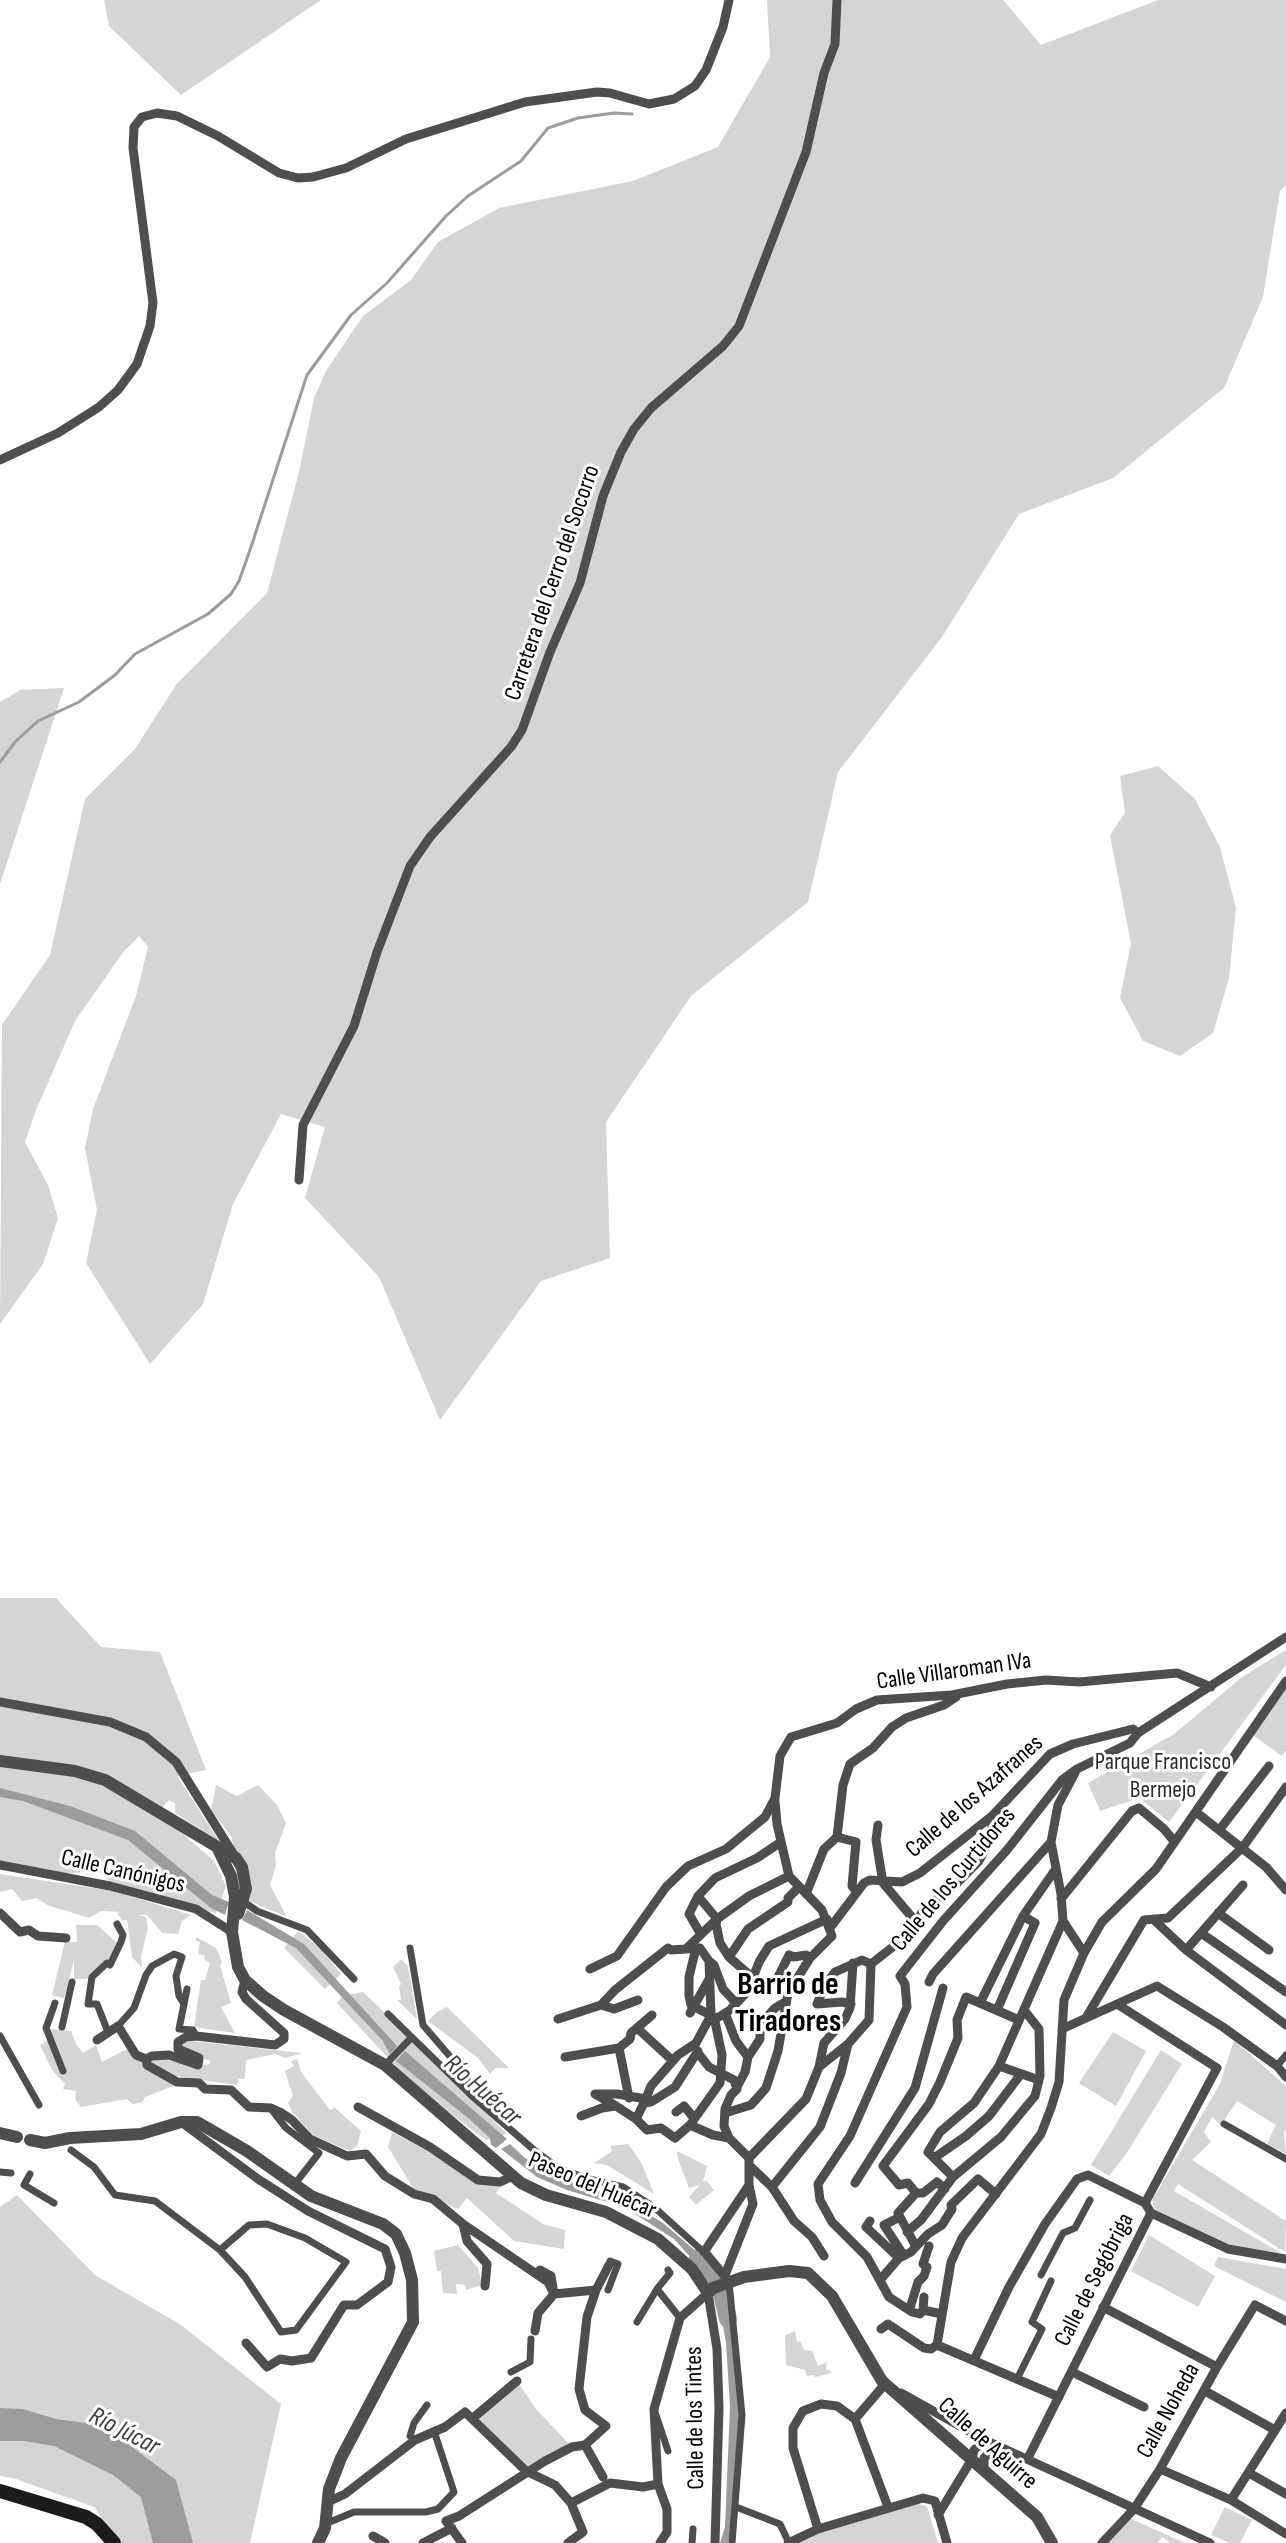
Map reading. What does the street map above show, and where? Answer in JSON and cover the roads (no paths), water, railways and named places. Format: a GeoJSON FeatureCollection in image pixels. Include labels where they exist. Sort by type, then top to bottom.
{"type":"FeatureCollection","features":[{"type":"Feature","properties":{"kind":"main road"},"geometry":{"type":"LineString","coordinates":[[0,2491],[92,2520],[114,2543]]}},
{"type":"Feature","properties":{"kind":"street"},"geometry":{"type":"LineString","coordinates":[[0,460],[82,419],[112,396],[137,364],[153,303],[134,157],[134,127],[142,117],[157,113],[177,116],[218,136],[279,173],[298,178],[313,177],[346,168],[406,139],[525,102],[597,92],[649,104],[674,99],[695,86],[706,70],[723,27],[729,0]]}},
{"type":"Feature","properties":{"kind":"street","name":"Carretera del Cerro del Socorro"},"geometry":{"type":"LineString","coordinates":[[299,1180],[303,1125],[354,1026],[377,952],[410,866],[430,837],[519,736],[580,583],[603,496],[621,452],[645,415],[733,336],[743,317],[806,152],[824,73],[835,44],[837,0]]}},
{"type":"Feature","properties":{"kind":"street"},"geometry":{"type":"LineString","coordinates":[[1084,1953],[1063,1921],[1051,1842],[1058,1805],[1077,1769],[1126,1746],[1138,1733],[1286,1637]]}},
{"type":"Feature","properties":{"kind":"street","name":"Calle Villaroman IVa"},"geometry":{"type":"LineString","coordinates":[[775,1798],[780,1756],[791,1737],[837,1723],[856,1709],[877,1700],[960,1694],[1046,1680],[1079,1682],[1177,1673],[1211,1687]]}},
{"type":"Feature","properties":{"kind":"street"},"geometry":{"type":"LineString","coordinates":[[881,2329],[888,2324],[924,2348],[931,2349],[937,2345],[951,2262],[962,2238],[1041,2134],[1051,2108],[1059,2082],[1064,2000],[1084,1953],[1102,1922],[1156,1869],[1286,1681]]}},
{"type":"Feature","properties":{"kind":"street"},"geometry":{"type":"LineString","coordinates":[[729,1957],[748,1929],[802,1890],[824,1849],[837,1837],[843,1785],[850,1764],[906,1718],[944,1705],[960,1694]]}},
{"type":"Feature","properties":{"kind":"street"},"geometry":{"type":"LineString","coordinates":[[0,1702],[110,1722],[146,1737],[176,1762],[236,1858],[245,1882],[232,1928],[238,1967],[245,1980],[242,1992],[284,2033],[284,2039],[275,2045],[196,2036],[181,2039],[176,2046],[184,2053],[199,2058],[198,2065],[169,2055],[146,2059],[136,2055],[118,2026]]}},
{"type":"Feature","properties":{"kind":"street","name":"Calle de los Azafranes"},"geometry":{"type":"LineString","coordinates":[[857,1892],[868,1881],[902,1882],[913,1877],[992,1816],[1050,1754],[1073,1744],[1133,1729],[1138,1733]]}},
{"type":"Feature","properties":{"kind":"street"},"geometry":{"type":"LineString","coordinates":[[0,1761],[75,1771],[105,1780],[236,1858]]}},
{"type":"Feature","properties":{"kind":"street"},"geometry":{"type":"LineString","coordinates":[[1220,1829],[1269,1766]]}},
{"type":"Feature","properties":{"kind":"street","name":"Calle de los Curtidores"},"geometry":{"type":"LineString","coordinates":[[910,2308],[889,2297],[867,2257],[832,2222],[820,2200],[818,2184],[850,2136],[907,2007],[905,1984],[900,1976],[1062,1780],[1077,1769]]}},
{"type":"Feature","properties":{"kind":"street"},"geometry":{"type":"LineString","coordinates":[[1087,2016],[1144,1920],[1168,1918],[1243,1847],[1286,1787]]}},
{"type":"Feature","properties":{"kind":"street"},"geometry":{"type":"LineString","coordinates":[[725,2111],[751,2105],[766,2088],[778,2051],[785,2002],[810,1958],[832,1936],[822,1910],[789,1876],[775,1798]]}},
{"type":"Feature","properties":{"kind":"street"},"geometry":{"type":"LineString","coordinates":[[590,1969],[617,1956],[666,1887],[688,1866],[726,1849],[765,1817],[775,1798]]}},
{"type":"Feature","properties":{"kind":"street"},"geometry":{"type":"LineString","coordinates":[[1061,1899],[1132,1811],[1139,1808],[1174,1841]]}},
{"type":"Feature","properties":{"kind":"street"},"geometry":{"type":"LineString","coordinates":[[1196,1812],[1243,1847],[1286,1890]]}},
{"type":"Feature","properties":{"kind":"street"},"geometry":{"type":"LineString","coordinates":[[819,2067],[848,2044],[869,2020],[871,1964],[908,1935],[925,1908],[979,1861],[992,1836],[992,1816]]}},
{"type":"Feature","properties":{"kind":"street","name":"Calle de los Azafranes"},"geometry":{"type":"LineString","coordinates":[[878,1825],[876,1840],[883,1883]]}},
{"type":"Feature","properties":{"kind":"street"},"geometry":{"type":"LineString","coordinates":[[709,1961],[713,2018],[722,2055],[720,2083],[692,2122],[675,2138],[661,2128],[647,2130],[633,2117],[595,2094],[617,2094],[651,2102],[675,2087],[713,2018],[725,2013],[748,1991],[769,1946],[829,1926],[857,1892],[852,1886],[856,1842],[837,1837]]}},
{"type":"Feature","properties":{"kind":"street"},"geometry":{"type":"LineString","coordinates":[[700,1933],[689,1914],[698,1896],[715,1878],[757,1858],[781,1842]]}},
{"type":"Feature","properties":{"kind":"street"},"geometry":{"type":"LineString","coordinates":[[929,1982],[1051,1842]]}},
{"type":"Feature","properties":{"kind":"street"},"geometry":{"type":"LineString","coordinates":[[218,1849],[239,1902],[307,1930],[354,1979]]}},
{"type":"Feature","properties":{"kind":"street","name":"Calle Canónigos"},"geometry":{"type":"LineString","coordinates":[[0,1865],[110,1886],[196,1909],[232,1928]]}},
{"type":"Feature","properties":{"kind":"street"},"geometry":{"type":"LineString","coordinates":[[980,2003],[1023,1916],[1055,1870]]}},
{"type":"Feature","properties":{"kind":"street"},"geometry":{"type":"LineString","coordinates":[[692,2009],[689,1996],[691,1948],[700,1933],[749,1896],[789,1876]]}},
{"type":"Feature","properties":{"kind":"street"},"geometry":{"type":"LineString","coordinates":[[883,1883],[916,1922]]}},
{"type":"Feature","properties":{"kind":"street"},"geometry":{"type":"LineString","coordinates":[[1186,1950],[1243,1885]]}},
{"type":"Feature","properties":{"kind":"street"},"geometry":{"type":"LineString","coordinates":[[698,1896],[717,1919],[720,1943],[729,1957],[754,1979]]}},
{"type":"Feature","properties":{"kind":"street"},"geometry":{"type":"LineString","coordinates":[[1218,1913],[1269,1950]]}},
{"type":"Feature","properties":{"kind":"street"},"geometry":{"type":"LineString","coordinates":[[1,1915],[20,1932],[29,1930],[38,1936],[66,1938]]}},
{"type":"Feature","properties":{"kind":"street"},"geometry":{"type":"LineString","coordinates":[[997,2010],[1035,1923],[1023,1916]]}},
{"type":"Feature","properties":{"kind":"street"},"geometry":{"type":"LineString","coordinates":[[1153,1919],[1186,1950],[1286,2025]]}},
{"type":"Feature","properties":{"kind":"street"},"geometry":{"type":"LineString","coordinates":[[949,2183],[928,2152],[940,2132],[974,2103],[999,2066],[1063,1921]]}},
{"type":"Feature","properties":{"kind":"street"},"geometry":{"type":"LineString","coordinates":[[108,2032],[97,2004],[88,2004],[92,1977],[107,1963],[110,1965],[121,1942],[123,1935],[117,1924]]}},
{"type":"Feature","properties":{"kind":"street"},"geometry":{"type":"LineString","coordinates":[[1201,1933],[1286,1992]]}},
{"type":"Feature","properties":{"kind":"street"},"geometry":{"type":"LineString","coordinates":[[410,1948],[423,2025],[466,2075],[472,2096]]}},
{"type":"Feature","properties":{"kind":"street"},"geometry":{"type":"LineString","coordinates":[[558,2019],[601,2005],[668,1948],[700,1948],[714,1965],[723,1989],[736,2003]]}},
{"type":"Feature","properties":{"kind":"street"},"geometry":{"type":"LineString","coordinates":[[97,2040],[118,2026],[134,2008],[152,1966],[174,1954],[182,1957],[176,1976],[179,1996],[184,2004]]}},
{"type":"Feature","properties":{"kind":"street"},"geometry":{"type":"LineString","coordinates":[[778,1977],[789,1955],[806,1955],[810,1958]]}},
{"type":"Feature","properties":{"kind":"street"},"geometry":{"type":"LineString","coordinates":[[851,2004],[817,2004],[835,1972],[862,1960],[871,1964]]}},
{"type":"Feature","properties":{"kind":"street"},"geometry":{"type":"LineString","coordinates":[[660,2543],[667,2532],[667,2509],[658,2484],[654,2409],[680,2318],[727,2278],[753,2204],[749,2185],[750,2162],[801,2106],[819,2067],[824,2043],[845,2019],[851,2004],[853,1963]]}},
{"type":"Feature","properties":{"kind":"street"},"geometry":{"type":"LineString","coordinates":[[692,2009],[709,1978]]}},
{"type":"Feature","properties":{"kind":"street","name":"Paseo del Huécar"},"geometry":{"type":"LineString","coordinates":[[245,1980],[284,2010],[388,2063],[513,2176],[546,2195],[606,2212],[641,2228],[679,2255],[711,2290]]}},
{"type":"Feature","properties":{"kind":"street"},"geometry":{"type":"LineString","coordinates":[[62,2027],[72,1982]]}},
{"type":"Feature","properties":{"kind":"street"},"geometry":{"type":"LineString","coordinates":[[1062,2029],[1157,1986],[1277,2066],[1286,2077]]}},
{"type":"Feature","properties":{"kind":"street"},"geometry":{"type":"LineString","coordinates":[[855,2183],[915,2088],[943,1988]]}},
{"type":"Feature","properties":{"kind":"street"},"geometry":{"type":"LineString","coordinates":[[187,1989],[179,2029],[193,2030],[196,2036]]}},
{"type":"Feature","properties":{"kind":"street"},"geometry":{"type":"LineString","coordinates":[[916,2193],[908,2183],[899,2185],[883,2166],[929,2104],[940,2082],[958,2038],[957,2020],[966,1997],[1019,2020]]}},
{"type":"Feature","properties":{"kind":"street"},"geometry":{"type":"LineString","coordinates":[[601,2005],[614,2009],[638,2000]]}},
{"type":"Feature","properties":{"kind":"street"},"geometry":{"type":"LineString","coordinates":[[785,2002],[763,2021],[760,2039],[748,2057],[745,2072],[725,2111],[724,2126],[729,2138],[772,2187],[794,2221],[812,2237],[824,2256]]}},
{"type":"Feature","properties":{"kind":"street"},"geometry":{"type":"LineString","coordinates":[[55,2003],[46,2028],[63,2071]]}},
{"type":"Feature","properties":{"kind":"street","name":"Calle de Segóbriga"},"geometry":{"type":"LineString","coordinates":[[1028,2458],[1151,2213],[1145,2203],[1217,2068],[1117,2004]]}},
{"type":"Feature","properties":{"kind":"street"},"geometry":{"type":"LineString","coordinates":[[692,2009],[713,2018]]}},
{"type":"Feature","properties":{"kind":"street"},"geometry":{"type":"LineString","coordinates":[[907,2232],[921,2220],[949,2183],[1021,2116],[1035,2096],[1039,2080],[1039,2029],[1024,2010]]}},
{"type":"Feature","properties":{"kind":"street"},"geometry":{"type":"LineString","coordinates":[[725,2013],[736,2041],[748,2057]]}},
{"type":"Feature","properties":{"kind":"street","name":"Paseo del Huécar"},"geometry":{"type":"LineString","coordinates":[[388,2014],[408,2041],[526,2144],[557,2167],[585,2178],[623,2187],[655,2208],[705,2253]]}},
{"type":"Feature","properties":{"kind":"street"},"geometry":{"type":"LineString","coordinates":[[565,2057],[619,2048],[652,2015]]}},
{"type":"Feature","properties":{"kind":"street"},"geometry":{"type":"LineString","coordinates":[[637,2028],[673,2061]]}},
{"type":"Feature","properties":{"kind":"street"},"geometry":{"type":"LineString","coordinates":[[1,2034],[5,2050],[39,2105]]}},
{"type":"Feature","properties":{"kind":"street"},"geometry":{"type":"LineString","coordinates":[[388,2063],[408,2041]]}},
{"type":"Feature","properties":{"kind":"street"},"geometry":{"type":"LineString","coordinates":[[772,2187],[820,2127],[841,2073],[848,2044]]}},
{"type":"Feature","properties":{"kind":"street"},"geometry":{"type":"LineString","coordinates":[[619,2048],[629,2098]]}},
{"type":"Feature","properties":{"kind":"street"},"geometry":{"type":"LineString","coordinates":[[633,2117],[651,2086],[673,2061],[697,2048]]}},
{"type":"Feature","properties":{"kind":"street"},"geometry":{"type":"LineString","coordinates":[[697,2048],[709,2067],[734,2080],[737,2087]]}},
{"type":"Feature","properties":{"kind":"street"},"geometry":{"type":"LineString","coordinates":[[1277,2066],[1286,2055]]}},
{"type":"Feature","properties":{"kind":"street"},"geometry":{"type":"LineString","coordinates":[[146,2059],[147,2065],[177,2082],[199,2083],[205,2089],[231,2090],[249,2107],[271,2108],[292,2120],[310,2139],[347,2156],[366,2154],[385,2176],[414,2194],[433,2199],[463,2224],[541,2276],[554,2294]]}},
{"type":"Feature","properties":{"kind":"street"},"geometry":{"type":"LineString","coordinates":[[999,2066],[1039,2080]]}},
{"type":"Feature","properties":{"kind":"street"},"geometry":{"type":"LineString","coordinates":[[934,2158],[989,2116],[1021,2074]]}},
{"type":"Feature","properties":{"kind":"street"},"geometry":{"type":"LineString","coordinates":[[711,2094],[725,2111]]}},
{"type":"Feature","properties":{"kind":"street"},"geometry":{"type":"LineString","coordinates":[[581,2116],[616,2106]]}},
{"type":"Feature","properties":{"kind":"street"},"geometry":{"type":"LineString","coordinates":[[676,2112],[684,2106],[692,2122],[713,2135],[729,2138]]}},
{"type":"Feature","properties":{"kind":"street"},"geometry":{"type":"LineString","coordinates":[[358,2107],[430,2147],[478,2180],[500,2182],[513,2176]]}},
{"type":"Feature","properties":{"kind":"street"},"geometry":{"type":"LineString","coordinates":[[271,2108],[286,2128],[319,2153],[294,2185]]}},
{"type":"Feature","properties":{"kind":"street"},"geometry":{"type":"LineString","coordinates":[[181,2122],[258,2179],[308,2211],[385,2249],[391,2267],[388,2282],[357,2305],[344,2305],[311,2358],[280,2359],[267,2367],[246,2343]]}},
{"type":"Feature","properties":{"kind":"street"},"geometry":{"type":"LineString","coordinates":[[16,2134],[45,2143],[70,2138],[141,2134],[181,2122],[197,2122],[316,2199],[383,2224],[396,2234],[412,2280],[413,2318],[345,2449],[331,2484],[325,2524],[318,2543]]}},
{"type":"Feature","properties":{"kind":"street"},"geometry":{"type":"LineString","coordinates":[[1224,2124],[1286,2159]]}},
{"type":"Feature","properties":{"kind":"street"},"geometry":{"type":"LineString","coordinates":[[71,2150],[94,2167],[115,2195],[155,2201],[220,2250],[245,2277],[281,2332],[296,2330],[346,2262],[305,2238],[267,2224],[249,2225],[220,2250]]}},
{"type":"Feature","properties":{"kind":"street"},"geometry":{"type":"LineString","coordinates":[[0,2172],[11,2173]]}},
{"type":"Feature","properties":{"kind":"street"},"geometry":{"type":"LineString","coordinates":[[30,2174],[24,2185],[54,2203]]}},
{"type":"Feature","properties":{"kind":"street"},"geometry":{"type":"LineString","coordinates":[[974,2360],[1009,2287],[1045,2224],[1077,2179],[1088,2175],[1145,2203]]}},
{"type":"Feature","properties":{"kind":"street"},"geometry":{"type":"LineString","coordinates":[[880,2280],[901,2257],[942,2225],[952,2209],[951,2205],[978,2179]]}},
{"type":"Feature","properties":{"kind":"street"},"geometry":{"type":"LineString","coordinates":[[915,2245],[898,2213],[916,2193],[923,2193],[937,2182],[978,2179],[996,2194]]}},
{"type":"Feature","properties":{"kind":"street"},"geometry":{"type":"LineString","coordinates":[[727,2278],[705,2253],[749,2185]]}},
{"type":"Feature","properties":{"kind":"street"},"geometry":{"type":"LineString","coordinates":[[1041,2275],[1063,2233],[1075,2228],[1090,2200]]}},
{"type":"Feature","properties":{"kind":"street"},"geometry":{"type":"LineString","coordinates":[[1151,2213],[1228,2249],[1286,2259]]}},
{"type":"Feature","properties":{"kind":"street"},"geometry":{"type":"LineString","coordinates":[[900,2217],[884,2225],[901,2257]]}},
{"type":"Feature","properties":{"kind":"street"},"geometry":{"type":"LineString","coordinates":[[870,2221],[866,2227],[901,2257]]}},
{"type":"Feature","properties":{"kind":"street"},"geometry":{"type":"LineString","coordinates":[[463,2224],[467,2241],[487,2264],[485,2286]]}},
{"type":"Feature","properties":{"kind":"street"},"geometry":{"type":"LineString","coordinates":[[924,2297],[920,2314],[912,2312],[910,2308],[918,2282],[927,2267],[923,2264],[929,2246]]}},
{"type":"Feature","properties":{"kind":"street"},"geometry":{"type":"LineString","coordinates":[[522,2260],[551,2276],[554,2294]]}},
{"type":"Feature","properties":{"kind":"street"},"geometry":{"type":"LineString","coordinates":[[423,2543],[459,2516],[528,2473],[572,2447],[585,2445],[606,2426],[585,2410],[579,2389],[587,2317],[610,2263],[618,2264],[608,2290]]}},
{"type":"Feature","properties":{"kind":"street"},"geometry":{"type":"LineString","coordinates":[[637,2322],[670,2273],[668,2270]]}},
{"type":"Feature","properties":{"kind":"street","name":"Calle de Aguirre"},"geometry":{"type":"LineString","coordinates":[[727,2278],[778,2272],[808,2273],[832,2296],[885,2384],[1037,2517],[1052,2543]]}},
{"type":"Feature","properties":{"kind":"street","name":"Calle de los Tintes"},"geometry":{"type":"LineString","coordinates":[[727,2278],[742,2415],[732,2543]]}},
{"type":"Feature","properties":{"kind":"street"},"geometry":{"type":"LineString","coordinates":[[1017,2379],[1042,2329],[1032,2322],[1051,2281]]}},
{"type":"Feature","properties":{"kind":"street"},"geometry":{"type":"LineString","coordinates":[[657,2289],[680,2318]]}},
{"type":"Feature","properties":{"kind":"street"},"geometry":{"type":"LineString","coordinates":[[511,2372],[530,2362],[538,2313],[554,2294],[596,2290]]}},
{"type":"Feature","properties":{"kind":"street","name":"Calle de los Tintes"},"geometry":{"type":"LineString","coordinates":[[711,2290],[719,2408],[715,2543]]}},
{"type":"Feature","properties":{"kind":"street","name":"Calle Noheda"},"geometry":{"type":"LineString","coordinates":[[1102,2543],[1134,2509],[1160,2469],[1255,2305],[1286,2321]]}},
{"type":"Feature","properties":{"kind":"street"},"geometry":{"type":"LineString","coordinates":[[1103,2307],[1217,2367]]}},
{"type":"Feature","properties":{"kind":"street"},"geometry":{"type":"LineString","coordinates":[[923,2310],[942,2314]]}},
{"type":"Feature","properties":{"kind":"street"},"geometry":{"type":"LineString","coordinates":[[937,2345],[1059,2397]]}},
{"type":"Feature","properties":{"kind":"street"},"geometry":{"type":"LineString","coordinates":[[1072,2372],[1144,2407]]}},
{"type":"Feature","properties":{"kind":"street"},"geometry":{"type":"LineString","coordinates":[[470,2416],[517,2381]]}},
{"type":"Feature","properties":{"kind":"street"},"geometry":{"type":"LineString","coordinates":[[855,2419],[885,2384],[985,2440],[1210,2543]]}},
{"type":"Feature","properties":{"kind":"street"},"geometry":{"type":"LineString","coordinates":[[1205,2391],[1275,2430]]}},
{"type":"Feature","properties":{"kind":"street"},"geometry":{"type":"LineString","coordinates":[[410,2436],[414,2423],[427,2405]]}},
{"type":"Feature","properties":{"kind":"street"},"geometry":{"type":"LineString","coordinates":[[818,2529],[793,2448],[793,2428],[799,2415],[815,2405],[837,2406],[855,2419],[888,2507]]}},
{"type":"Feature","properties":{"kind":"street"},"geometry":{"type":"LineString","coordinates":[[654,2409],[668,2451]]}},
{"type":"Feature","properties":{"kind":"street"},"geometry":{"type":"LineString","coordinates":[[330,2501],[345,2494],[415,2440],[450,2425],[464,2413],[528,2473],[555,2485],[571,2503],[583,2532],[573,2542]]}},
{"type":"Feature","properties":{"kind":"street"},"geometry":{"type":"LineString","coordinates":[[1231,2500],[1286,2413]]}},
{"type":"Feature","properties":{"kind":"street"},"geometry":{"type":"LineString","coordinates":[[325,2524],[349,2513],[362,2511],[426,2512],[438,2509],[454,2492],[434,2431]]}},
{"type":"Feature","properties":{"kind":"street"},"geometry":{"type":"LineString","coordinates":[[938,2515],[972,2459],[974,2450],[985,2440]]}},
{"type":"Feature","properties":{"kind":"street"},"geometry":{"type":"LineString","coordinates":[[585,2445],[603,2481]]}},
{"type":"Feature","properties":{"kind":"street"},"geometry":{"type":"LineString","coordinates":[[984,2470],[984,2458],[997,2445]]}},
{"type":"Feature","properties":{"kind":"street"},"geometry":{"type":"LineString","coordinates":[[1160,2469],[1231,2500],[1286,2534]]}},
{"type":"Feature","properties":{"kind":"street"},"geometry":{"type":"LineString","coordinates":[[1249,2473],[1286,2494]]}},
{"type":"Feature","properties":{"kind":"street"},"geometry":{"type":"LineString","coordinates":[[571,2503],[603,2481],[649,2487],[658,2484]]}},
{"type":"Feature","properties":{"kind":"street"},"geometry":{"type":"LineString","coordinates":[[736,2507],[780,2524],[788,2542],[888,2507],[930,2499],[935,2501],[947,2543]]}},
{"type":"Feature","properties":{"kind":"street"},"geometry":{"type":"LineString","coordinates":[[1113,2499],[1119,2514],[1113,2532]]}},
{"type":"Feature","properties":{"kind":"street"},"geometry":{"type":"LineString","coordinates":[[449,2525],[462,2543]]}},
{"type":"Feature","properties":{"kind":"street"},"geometry":{"type":"LineString","coordinates":[[692,2543],[693,2529]]}},
{"type":"Feature","properties":{"kind":"street"},"geometry":{"type":"LineString","coordinates":[[373,2536],[385,2543]]}},
{"type":"Feature","properties":{"kind":"waterway"},"geometry":{"type":"LineString","coordinates":[[0,762],[15,742],[38,721],[79,702],[115,675],[135,654],[208,614],[231,594],[251,547],[307,375],[351,315],[387,283],[446,216],[468,196],[521,161],[548,128],[578,118],[632,114]]}},
{"type":"Feature","properties":{"kind":"waterway","name":"Río Huécar"},"geometry":{"type":"LineString","coordinates":[[698,2258],[719,2281],[728,2319]]}},
{"type":"Feature","properties":{"kind":"district","name":"Barrio de Tiradores"},"geometry":{"type":"Point","coordinates":[788,2004]}},
{"type":"Feature","properties":{"kind":"park label","name":"Parque Francisco Bermejo"},"geometry":{"type":"Point","coordinates":[1163,1777]}},
{"type":"Feature","properties":{"kind":"water label","name":"Río Júcar"},"geometry":{"type":"Point","coordinates":[124,2432]}}]}
